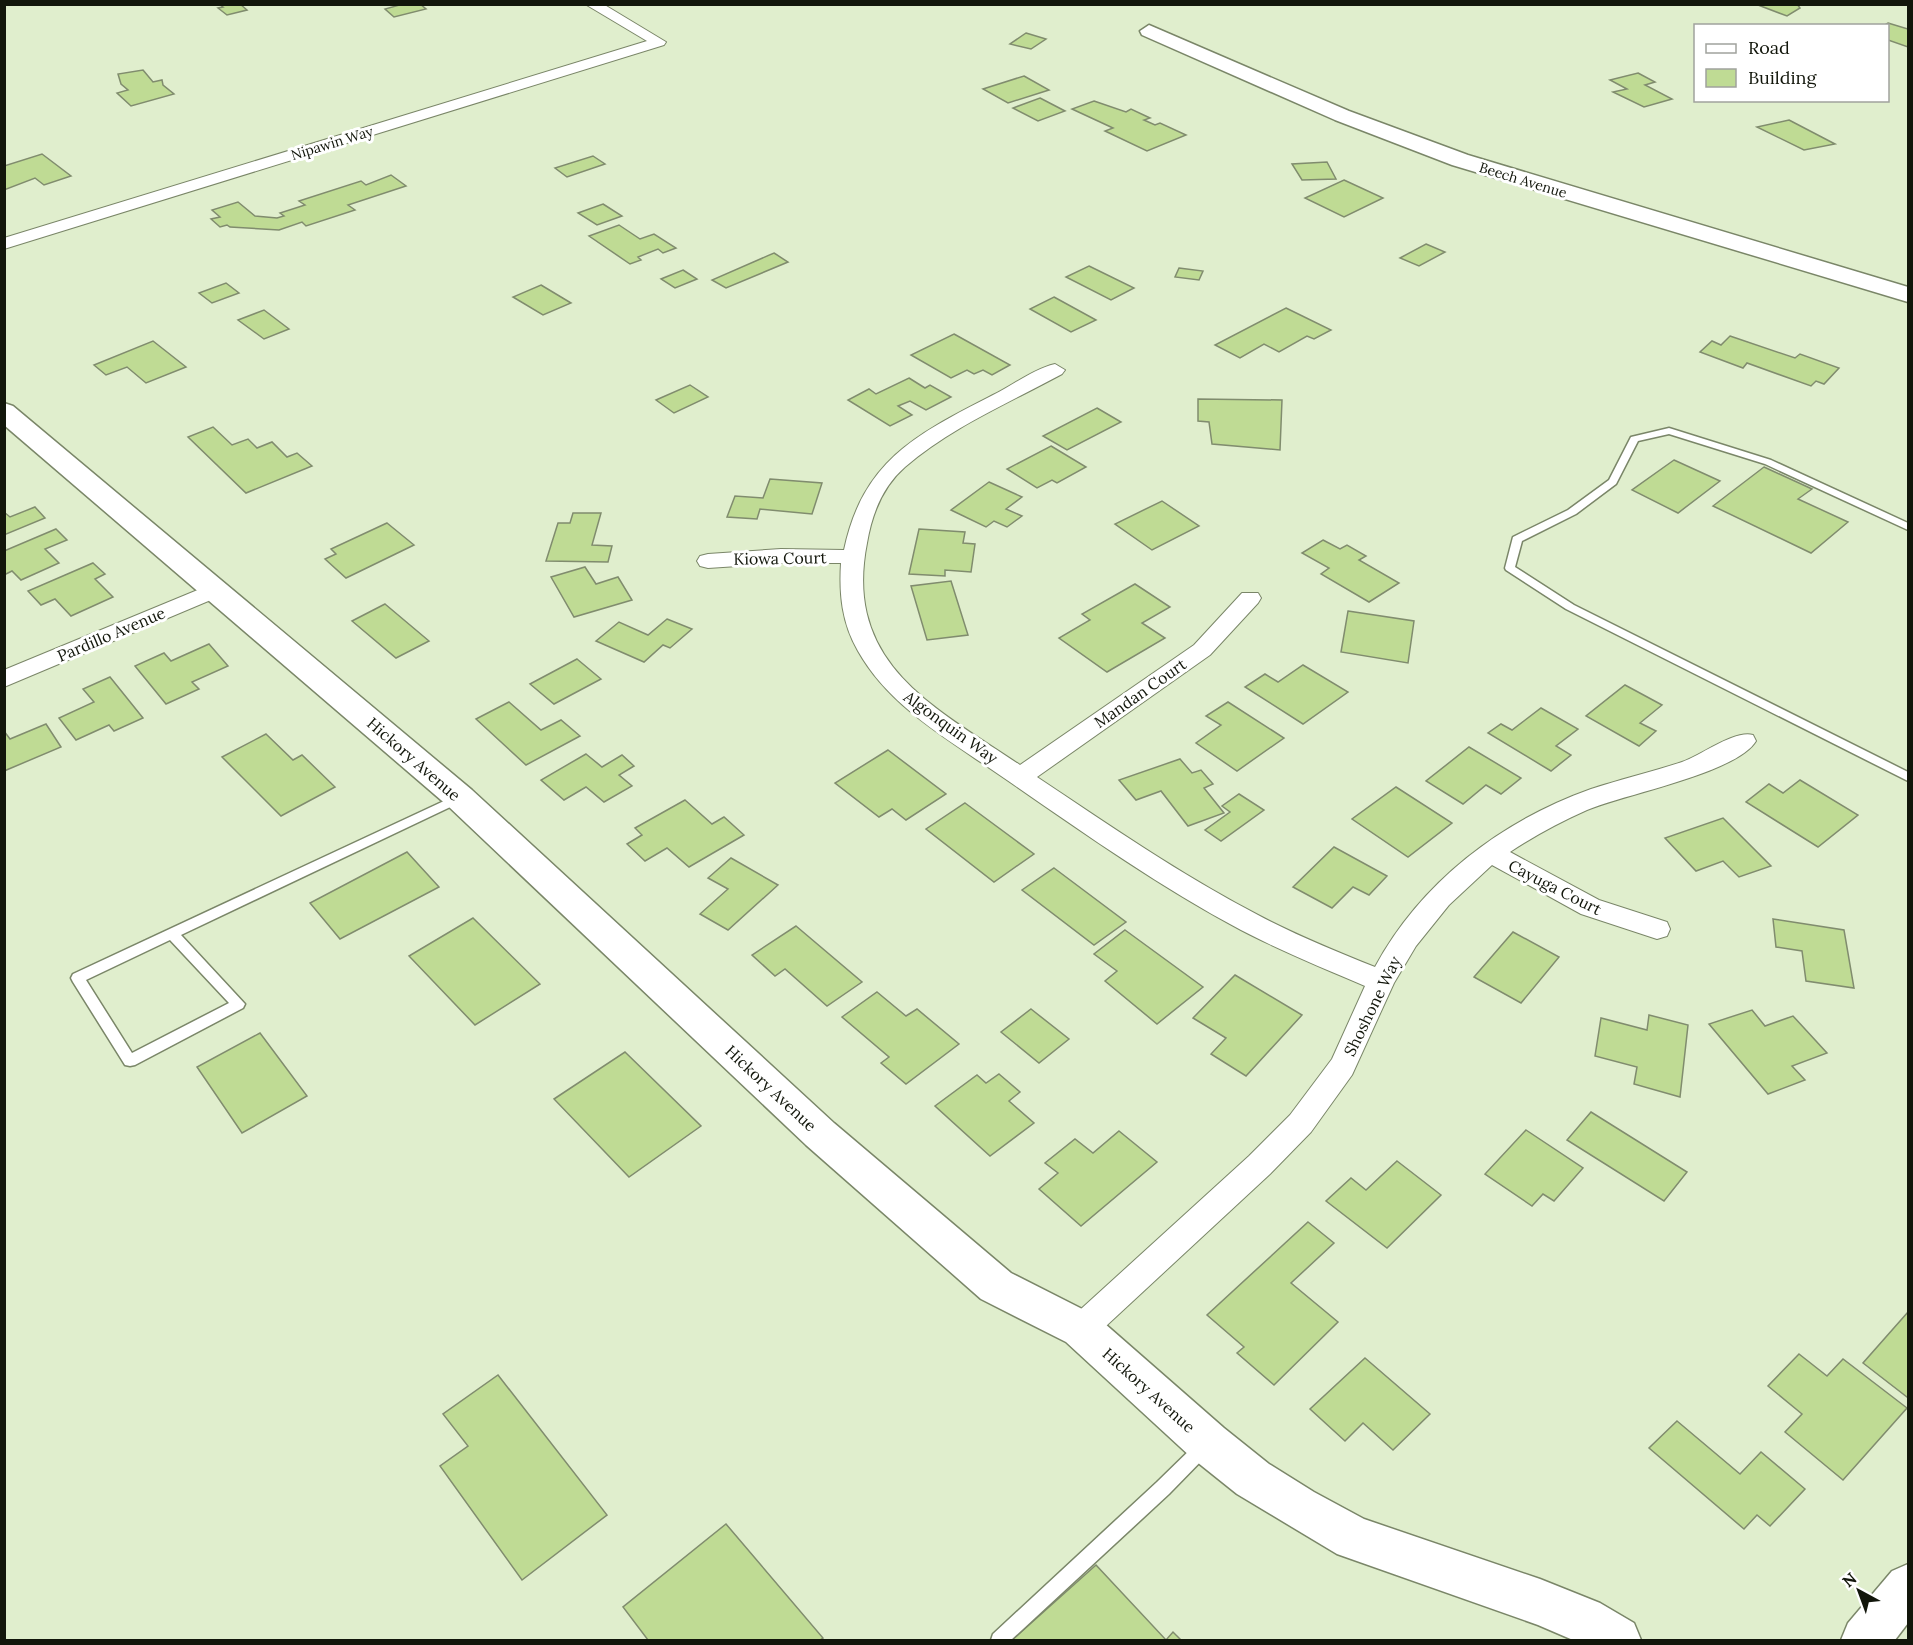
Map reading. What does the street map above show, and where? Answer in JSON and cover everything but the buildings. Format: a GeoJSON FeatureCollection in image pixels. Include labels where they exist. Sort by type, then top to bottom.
{"type":"FeatureCollection","features":[{"type":"Feature","properties":{"kind":"street","name":"Nipawin Way"},"geometry":{"type":"LineString","coordinates":[[4,244],[659,42],[592,4]]}},
{"type":"Feature","properties":{"kind":"street","name":"Beech Avenue"},"geometry":{"type":"LineString","coordinates":[[1149,31],[1275,88],[1458,159],[1599,204],[1747,244],[1908,295]]}},
{"type":"Feature","properties":{"kind":"street","name":"Algonquin Way"},"geometry":{"type":"LineString","coordinates":[[1054,370],[920,445],[895,464],[869,498],[852,557],[849,579],[851,605],[859,632],[873,659],[894,685],[921,709],[1164,872],[1233,914],[1288,942],[1381,981]]}},
{"type":"Feature","properties":{"kind":"street","name":"Hickory Avenue"},"geometry":{"type":"LineString","coordinates":[[4,411],[217,589],[460,798],[820,1134],[996,1286],[1081,1329],[1208,1443],[1253,1479],[1353,1538],[1540,1602],[1583,1620],[1617,1641]]}},
{"type":"Feature","properties":{"kind":"street","name":"Kiowa Court"},"geometry":{"type":"LineString","coordinates":[[708,561],[781,556],[852,557]]}},
{"type":"Feature","properties":{"kind":"street","name":"Pardillo Avenue"},"geometry":{"type":"LineString","coordinates":[[4,679],[217,589]]}},
{"type":"Feature","properties":{"kind":"street","name":"Mandan Court"},"geometry":{"type":"LineString","coordinates":[[1021,776],[1202,650],[1250,598]]}},
{"type":"Feature","properties":{"kind":"street","name":"Shoshone Way"},"geometry":{"type":"LineString","coordinates":[[1081,1329],[1292,1135],[1326,1092],[1355,1043],[1381,981],[1402,945],[1431,907],[1464,874],[1490,853],[1528,828],[1572,806],[1619,789],[1689,770],[1725,754],[1744,741]]}},
{"type":"Feature","properties":{"kind":"street","name":"Cayuga Court"},"geometry":{"type":"LineString","coordinates":[[1490,853],[1590,908],[1657,929]]}},
{"type":"Feature","properties":{"kind":"street"},"geometry":{"type":"LineString","coordinates":[[1865,1641],[1908,1587]]}},
{"type":"Feature","properties":{"kind":"lane"},"geometry":{"type":"LineString","coordinates":[[1908,527],[1768,462],[1669,431],[1634,439],[1613,483],[1572,512],[1517,540],[1510,568],[1570,607],[1908,777]]}},
{"type":"Feature","properties":{"kind":"lane"},"geometry":{"type":"LineString","coordinates":[[172,934],[238,1004],[130,1061],[78,978],[460,798]]}},
{"type":"Feature","properties":{"kind":"lane"},"geometry":{"type":"LineString","coordinates":[[999,1641],[1164,1488],[1208,1443]]}}]}
